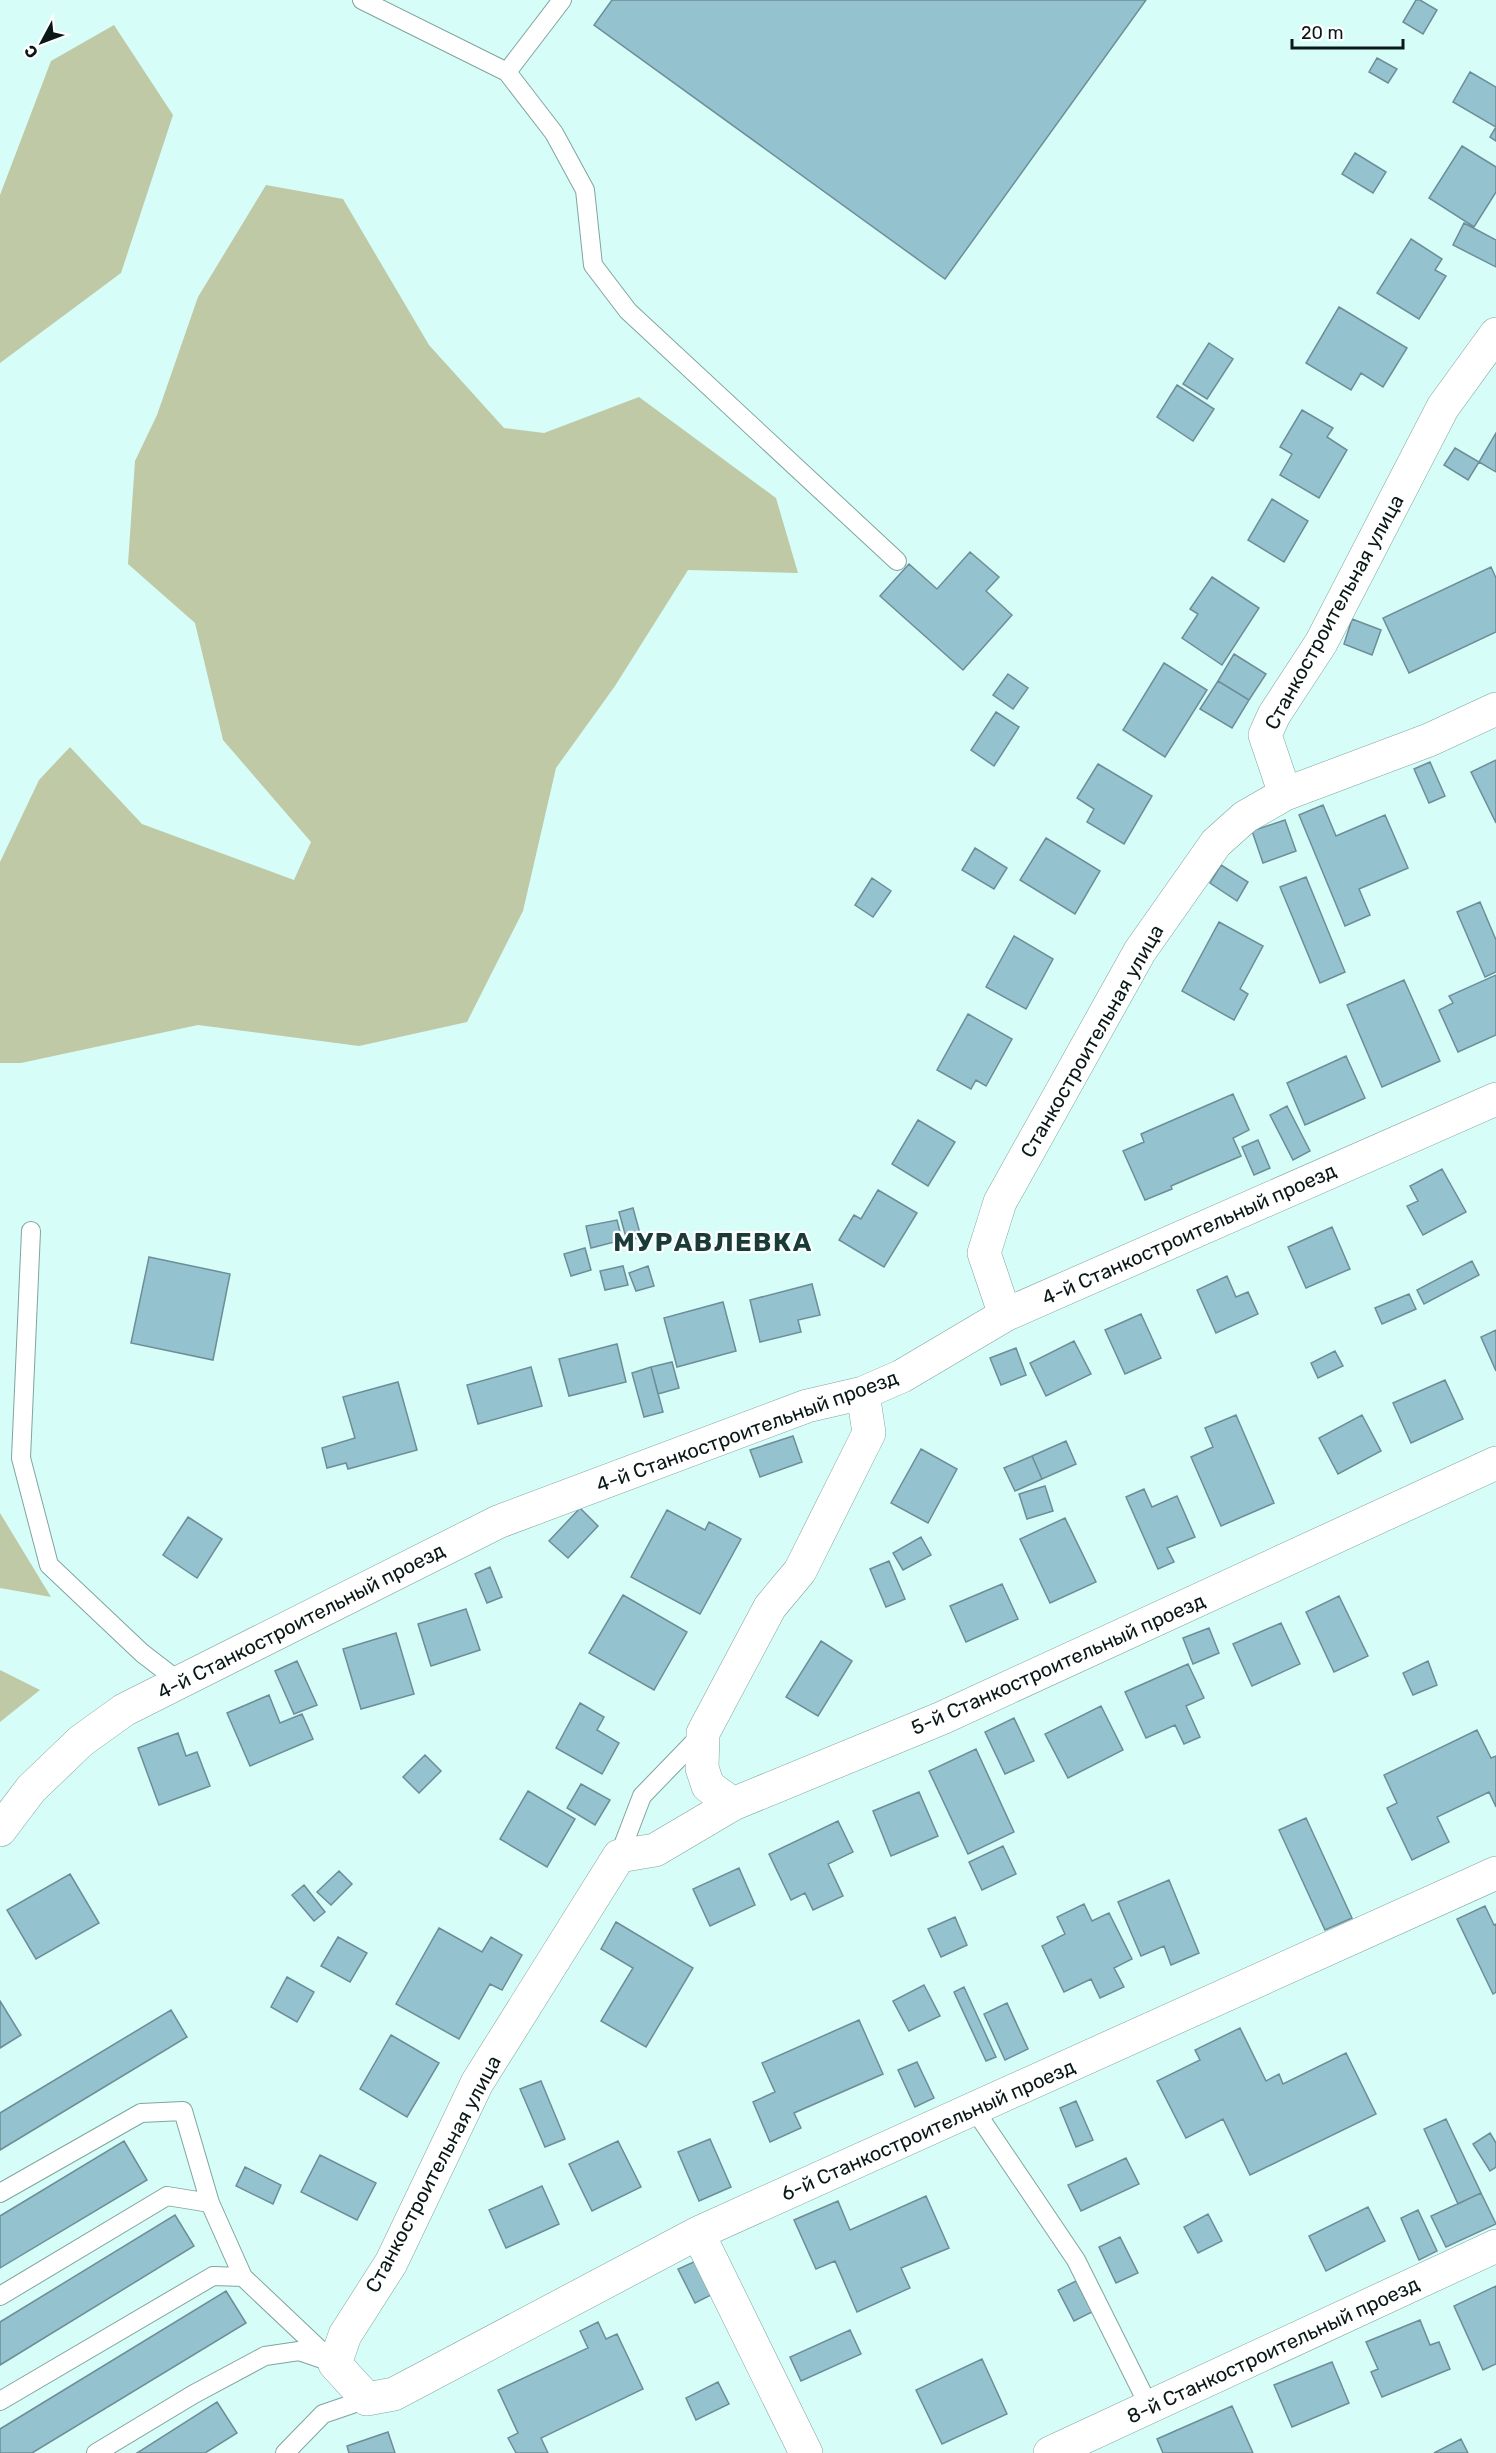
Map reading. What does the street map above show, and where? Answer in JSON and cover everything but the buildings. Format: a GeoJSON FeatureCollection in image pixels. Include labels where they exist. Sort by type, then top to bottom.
{"type":"FeatureCollection","features":[{"type":"Feature","properties":{"kind":"street","name":"Станкостроительная улица"},"geometry":{"type":"LineString","coordinates":[[1005,1315],[984,1252],[1000,1202],[1140,951],[1216,843],[1245,817],[1284,794],[1265,735],[1274,715],[1322,643],[1443,407],[1496,334]]}},
{"type":"Feature","properties":{"kind":"street"},"geometry":{"type":"LineString","coordinates":[[1284,794],[1429,740],[1496,709]]}},
{"type":"Feature","properties":{"kind":"street","name":"4-й Станкостроительный проезд"},"geometry":{"type":"LineString","coordinates":[[0,1830],[31,1789],[81,1741],[124,1710],[498,1522],[807,1406],[863,1393],[902,1376],[1005,1315],[1496,1099]]}},
{"type":"Feature","properties":{"kind":"street"},"geometry":{"type":"LineString","coordinates":[[733,1804],[708,1786],[702,1768],[703,1733],[770,1607],[800,1570],[869,1433],[863,1393]]}},
{"type":"Feature","properties":{"kind":"street","name":"5-й Станкостроительный проезд"},"geometry":{"type":"LineString","coordinates":[[619,1856],[655,1850],[733,1804],[942,1718],[1496,1463]]}},
{"type":"Feature","properties":{"kind":"street","name":"Станкостроительная улица"},"geometry":{"type":"LineString","coordinates":[[335,2364],[345,2335],[391,2263],[477,2084],[619,1856]]}},
{"type":"Feature","properties":{"kind":"street","name":"6-й Станкостроительный проезд"},"geometry":{"type":"LineString","coordinates":[[367,2399],[394,2394],[698,2233],[1496,1874]]}},
{"type":"Feature","properties":{"kind":"street"},"geometry":{"type":"LineString","coordinates":[[698,2233],[806,2453]]}},
{"type":"Feature","properties":{"kind":"street","name":"8-й Станкостроительный проезд"},"geometry":{"type":"LineString","coordinates":[[1050,2453],[1496,2246]]}},
{"type":"Feature","properties":{"kind":"street"},"geometry":{"type":"LineString","coordinates":[[335,2364],[367,2399]]}},
{"type":"Feature","properties":{"kind":"lane"},"geometry":{"type":"LineString","coordinates":[[362,0],[507,72],[554,133],[585,190],[593,265],[628,311],[897,561]]}},
{"type":"Feature","properties":{"kind":"lane"},"geometry":{"type":"LineString","coordinates":[[507,72],[562,0]]}},
{"type":"Feature","properties":{"kind":"lane"},"geometry":{"type":"LineString","coordinates":[[31,1231],[21,1458],[49,1565],[142,1653],[181,1683]]}},
{"type":"Feature","properties":{"kind":"lane"},"geometry":{"type":"LineString","coordinates":[[619,1856],[642,1796],[703,1733]]}},
{"type":"Feature","properties":{"kind":"lane"},"geometry":{"type":"LineString","coordinates":[[974,2109],[1076,2260],[1150,2408]]}},
{"type":"Feature","properties":{"kind":"lane"},"geometry":{"type":"LineString","coordinates":[[0,2193],[141,2114],[183,2111],[210,2203],[243,2277],[335,2364]]}},
{"type":"Feature","properties":{"kind":"lane"},"geometry":{"type":"LineString","coordinates":[[0,2296],[167,2196],[210,2203]]}},
{"type":"Feature","properties":{"kind":"lane"},"geometry":{"type":"LineString","coordinates":[[0,2401],[213,2276],[243,2277]]}},
{"type":"Feature","properties":{"kind":"lane"},"geometry":{"type":"LineString","coordinates":[[96,2453],[194,2394],[265,2356],[299,2352],[335,2364]]}},
{"type":"Feature","properties":{"kind":"lane"},"geometry":{"type":"LineString","coordinates":[[285,2453],[323,2414],[367,2399]]}},
{"type":"Feature","properties":{"kind":"green space"},"geometry":{"type":"Polygon","coordinates":[[[114,25],[173,115],[121,273],[0,363],[0,195],[51,61],[114,25]]]}},
{"type":"Feature","properties":{"kind":"green space"},"geometry":{"type":"Polygon","coordinates":[[[266,185],[343,199],[429,345],[504,428],[544,433],[639,397],[776,498],[798,573],[688,570],[615,686],[556,768],[523,911],[467,1022],[359,1046],[198,1025],[21,1063],[0,1063],[0,862],[39,780],[70,747],[142,824],[294,880],[311,842],[223,740],[195,623],[128,564],[135,461],[157,415],[198,297],[266,185]]]}},
{"type":"Feature","properties":{"kind":"green space"},"geometry":{"type":"Polygon","coordinates":[[[0,1513],[51,1597],[0,1588],[0,1513]]]}},
{"type":"Feature","properties":{"kind":"green space"},"geometry":{"type":"Polygon","coordinates":[[[0,1670],[40,1690],[0,1722],[0,1670]]]}},
{"type":"Feature","properties":{"kind":"district","name":"МУРАВЛЕВКА"},"geometry":{"type":"Point","coordinates":[713,1242]}}]}
